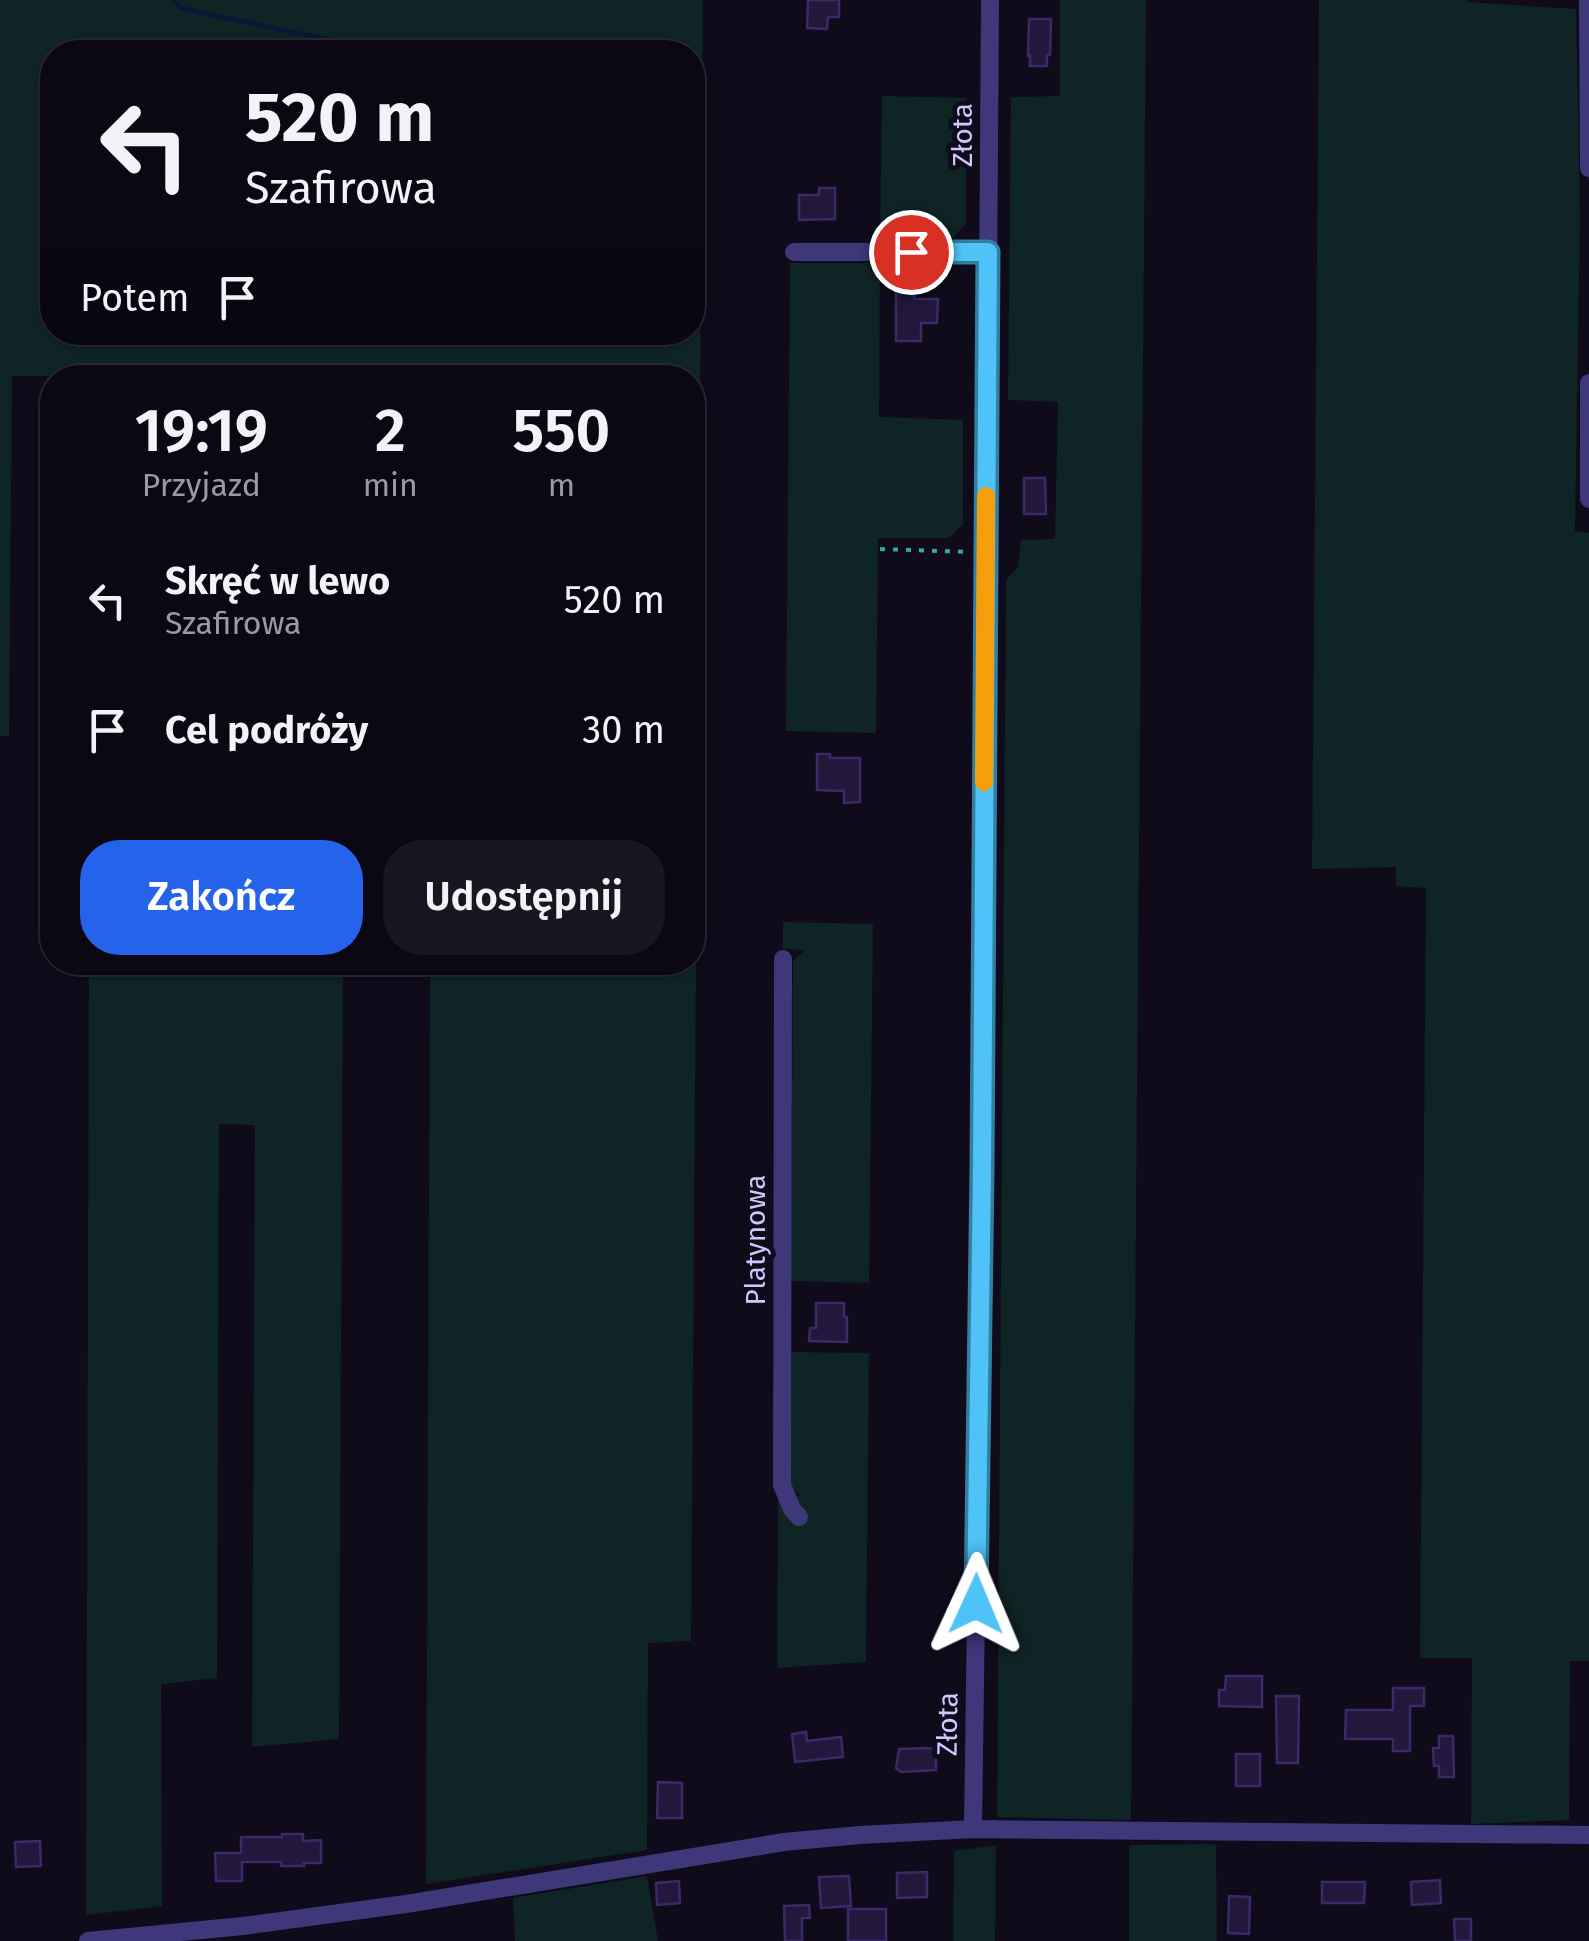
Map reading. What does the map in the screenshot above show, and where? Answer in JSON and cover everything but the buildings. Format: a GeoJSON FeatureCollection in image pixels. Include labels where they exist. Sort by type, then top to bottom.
{"type":"FeatureCollection","features":[{"type":"Feature","properties":{"kind":"street","name":"Złota"},"geometry":{"type":"LineString","coordinates":[[973,1830],[990,0]]}},
{"type":"Feature","properties":{"kind":"street"},"geometry":{"type":"LineString","coordinates":[[1588,0],[1589,168]]}},
{"type":"Feature","properties":{"kind":"street"},"geometry":{"type":"LineString","coordinates":[[794,252],[988,252]]}},
{"type":"Feature","properties":{"kind":"street"},"geometry":{"type":"LineString","coordinates":[[1589,383],[1589,499]]}},
{"type":"Feature","properties":{"kind":"street","name":"Platynowa"},"geometry":{"type":"LineString","coordinates":[[783,959],[782,1485],[798,1517]]}},
{"type":"Feature","properties":{"kind":"street"},"geometry":{"type":"LineString","coordinates":[[88,1941],[243,1926],[406,1904],[784,1842],[860,1835],[973,1830],[1589,1836]]}},
{"type":"Feature","properties":{"kind":"path"},"geometry":{"type":"LineString","coordinates":[[880,549],[986,552]]}},
{"type":"Feature","properties":{"kind":"green space"},"geometry":{"type":"Polygon","coordinates":[[[0,0],[703,0],[703,40],[40,40],[40,345],[700,345],[700,365],[40,365],[40,376],[12,376],[9,736],[0,736],[0,0]]]}},
{"type":"Feature","properties":{"kind":"green space"},"geometry":{"type":"Polygon","coordinates":[[[1060,0],[1146,0],[1131,1820],[997,1817],[1006,580],[1018,567],[1021,540],[1055,539],[1058,402],[1008,400],[1011,97],[1060,96],[1060,0]]]}},
{"type":"Feature","properties":{"kind":"green space"},"geometry":{"type":"Polygon","coordinates":[[[1319,0],[1466,0],[1576,9],[1580,219],[1575,531],[1589,533],[1589,1661],[1570,1661],[1569,1820],[1471,1824],[1472,1658],[1420,1658],[1426,888],[1396,886],[1396,867],[1312,869],[1319,0]]]}},
{"type":"Feature","properties":{"kind":"green space"},"geometry":{"type":"Polygon","coordinates":[[[882,96],[966,98],[966,224],[952,238],[880,237],[882,96]]]}},
{"type":"Feature","properties":{"kind":"green space"},"geometry":{"type":"Polygon","coordinates":[[[790,263],[880,263],[879,417],[963,420],[963,524],[949,538],[878,538],[876,733],[786,731],[790,263]]]}},
{"type":"Feature","properties":{"kind":"green space"},"geometry":{"type":"Polygon","coordinates":[[[783,922],[873,924],[869,1283],[791,1281],[793,961],[805,950],[783,949],[783,922]]]}},
{"type":"Feature","properties":{"kind":"green space"},"geometry":{"type":"Polygon","coordinates":[[[89,975],[343,975],[339,1739],[252,1747],[255,1125],[219,1124],[217,1678],[161,1684],[162,1906],[86,1915],[89,975]]]}},
{"type":"Feature","properties":{"kind":"green space"},"geometry":{"type":"Polygon","coordinates":[[[430,975],[696,975],[691,1641],[648,1643],[647,1850],[426,1884],[430,975]]]}},
{"type":"Feature","properties":{"kind":"green space"},"geometry":{"type":"Polygon","coordinates":[[[790,1352],[869,1353],[866,1662],[777,1668],[778,1500],[801,1496],[789,1485],[790,1352]]]}},
{"type":"Feature","properties":{"kind":"green space"},"geometry":{"type":"Polygon","coordinates":[[[1216,1844],[1217,1941],[1129,1941],[1129,1845],[1216,1844]]]}},
{"type":"Feature","properties":{"kind":"green space"},"geometry":{"type":"Polygon","coordinates":[[[996,1845],[995,1941],[953,1941],[954,1851],[996,1845]]]}},
{"type":"Feature","properties":{"kind":"green space"},"geometry":{"type":"Polygon","coordinates":[[[647,1876],[658,1941],[515,1941],[513,1898],[647,1876]]]}},
{"type":"Feature","properties":{"kind":"waterway"},"geometry":{"type":"LineString","coordinates":[[174,0],[180,8],[329,40]]}},
{"type":"Feature","properties":{"kind":"slow traffic"},"geometry":{"type":"LineString","coordinates":[[984,782],[986,496]]}},
{"type":"Feature","properties":{"kind":"route"},"geometry":{"type":"LineString","coordinates":[[911,252],[988,252],[976,1604]]}}]}
